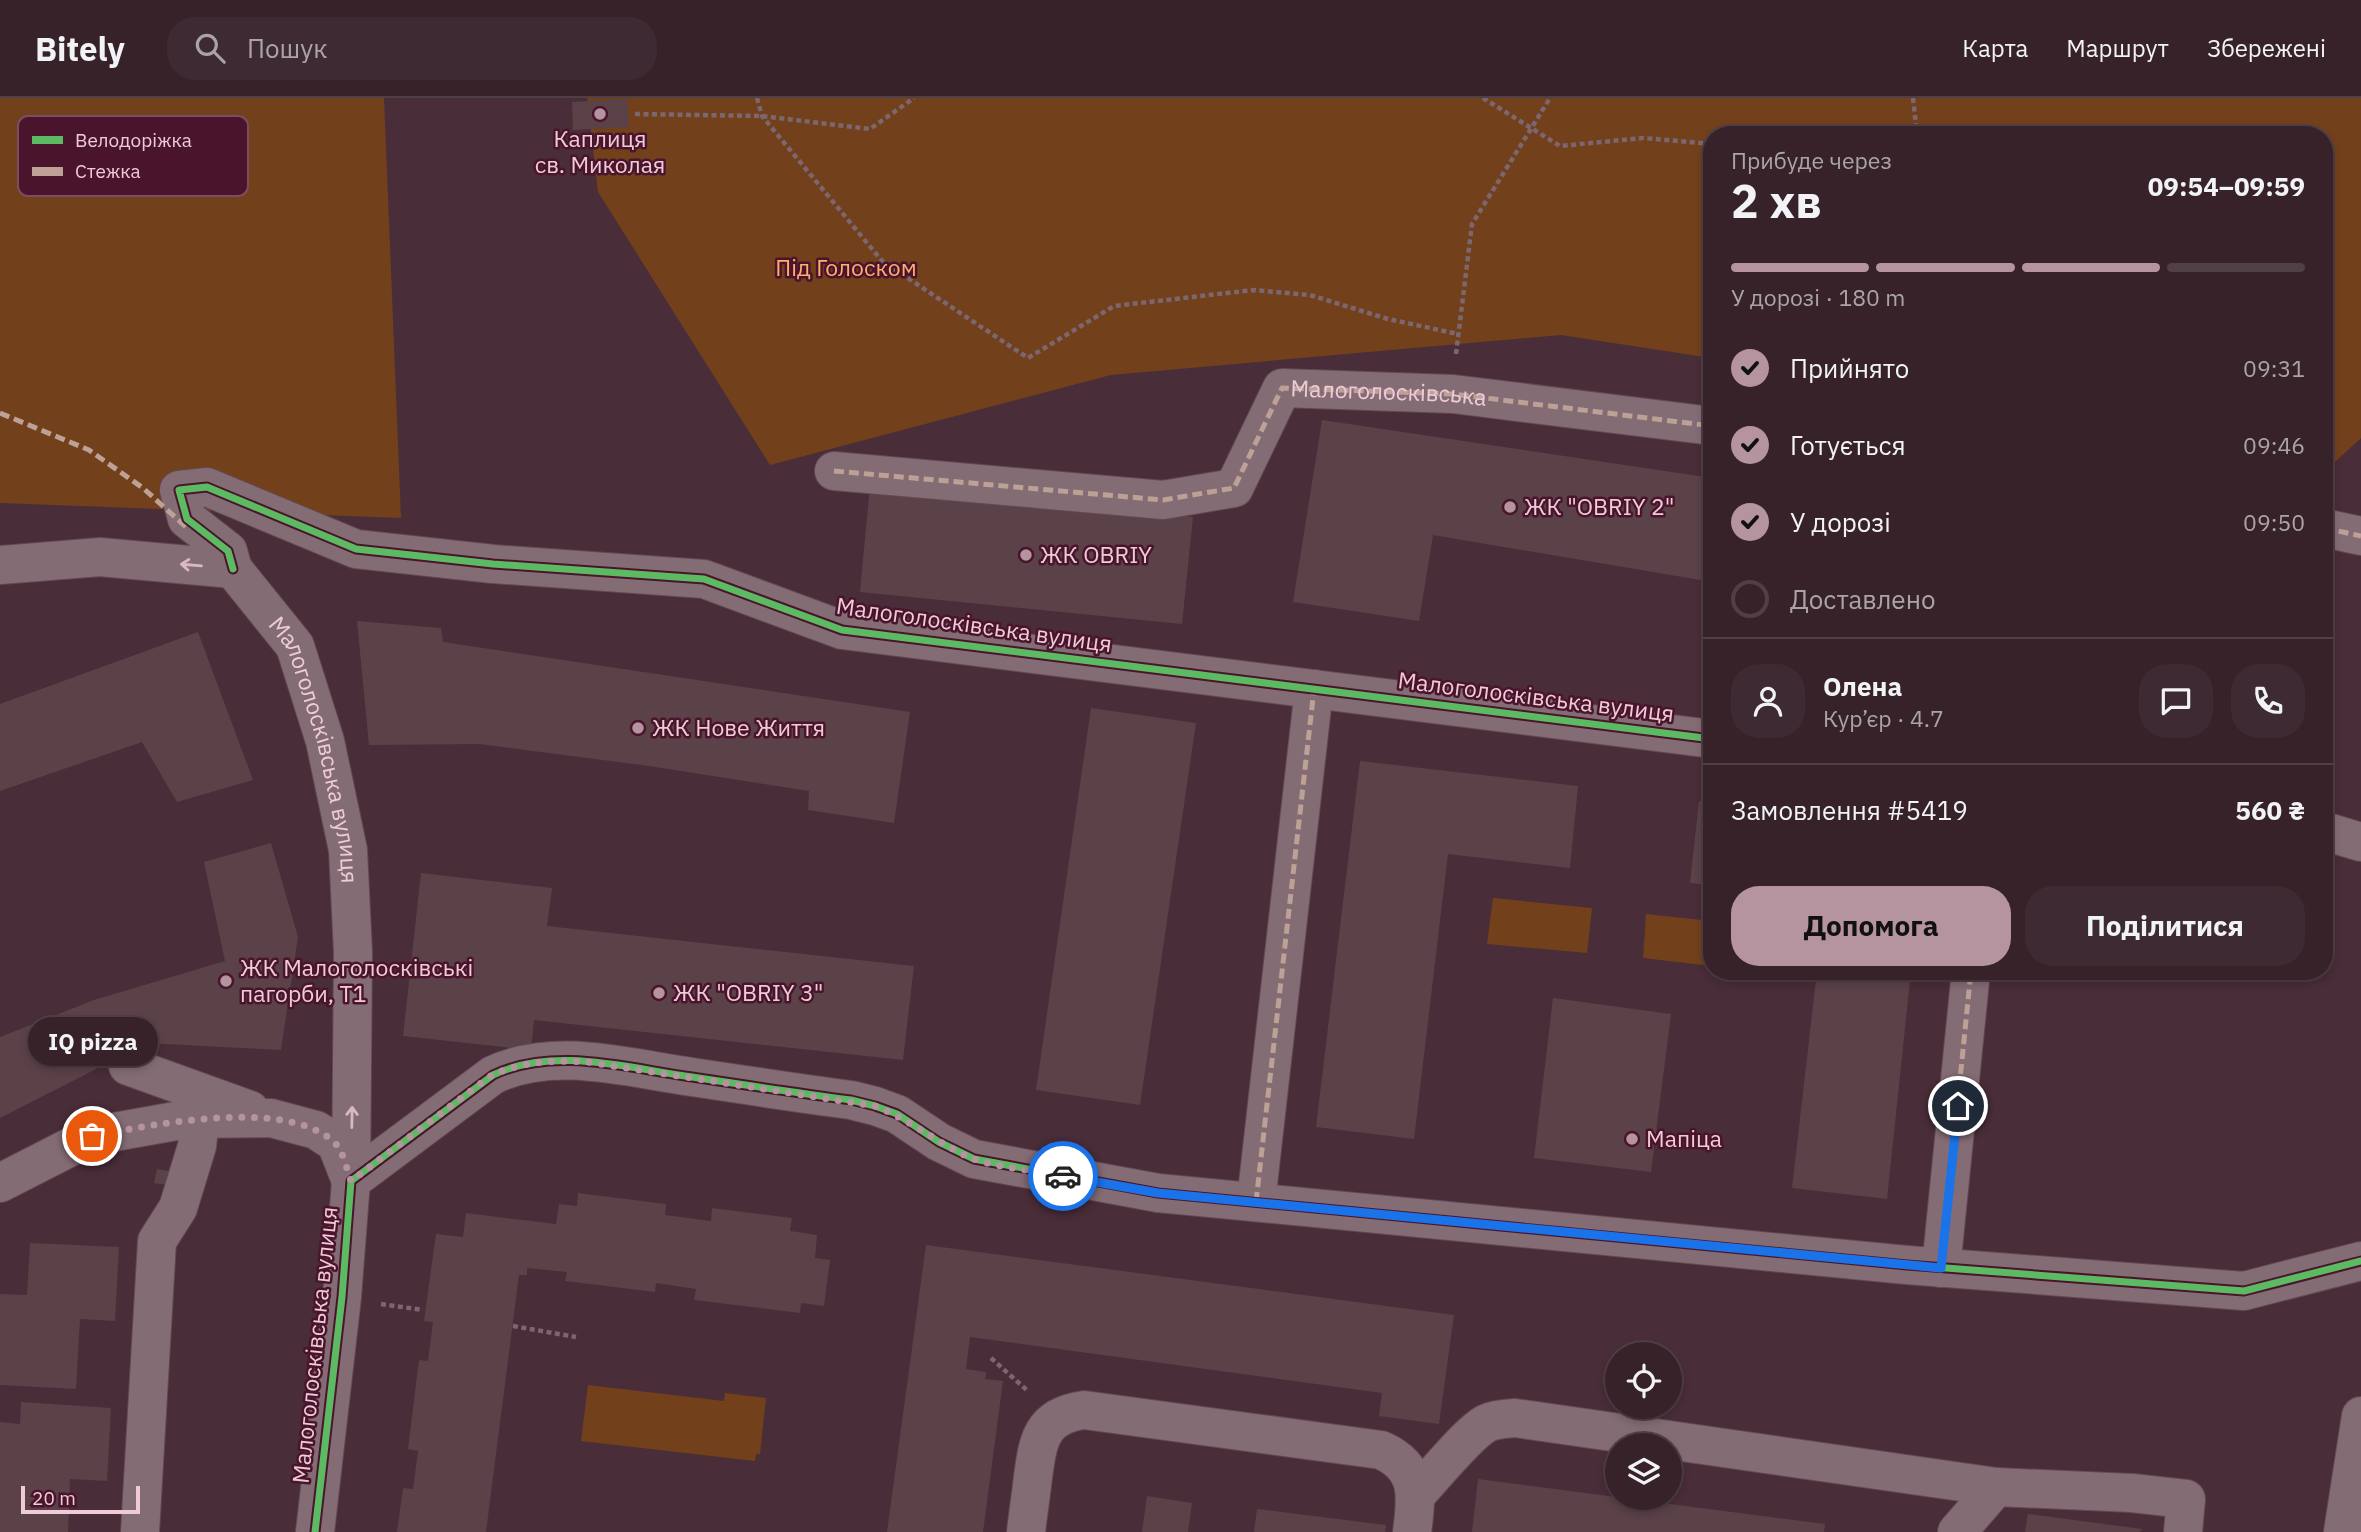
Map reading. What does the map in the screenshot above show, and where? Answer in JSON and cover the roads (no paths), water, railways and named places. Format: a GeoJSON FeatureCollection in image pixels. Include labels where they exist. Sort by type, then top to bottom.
{"type":"FeatureCollection","features":[{"type":"Feature","properties":{"kind":"street","name":"Малоголосківська"},"geometry":{"type":"LineString","coordinates":[[834,471],[1163,500],[1234,488],[1282,388],[1452,394],[1703,425]]}},
{"type":"Feature","properties":{"kind":"street","name":"Малоголосківська вулиця"},"geometry":{"type":"LineString","coordinates":[[315,1532],[342,1297],[351,1181],[353,953],[348,850],[324,741],[295,646],[233,569],[228,551],[187,519],[180,490],[207,486],[356,549],[493,564],[704,579],[842,630],[1703,738]]}},
{"type":"Feature","properties":{"kind":"street"},"geometry":{"type":"LineString","coordinates":[[2333,530],[2361,536]]}},
{"type":"Feature","properties":{"kind":"street"},"geometry":{"type":"LineString","coordinates":[[0,565],[100,557],[233,569]]}},
{"type":"Feature","properties":{"kind":"street"},"geometry":{"type":"LineString","coordinates":[[1256,1202],[1314,689]]}},
{"type":"Feature","properties":{"kind":"street"},"geometry":{"type":"LineString","coordinates":[[2333,834],[2361,842]]}},
{"type":"Feature","properties":{"kind":"street"},"geometry":{"type":"LineString","coordinates":[[1941,1268],[1971,980]]}},
{"type":"Feature","properties":{"kind":"street","name":"Малоголосківська вулиця"},"geometry":{"type":"LineString","coordinates":[[351,1181],[492,1075],[512,1066],[559,1060],[851,1100],[897,1114],[939,1142],[974,1159],[1158,1193],[1941,1268],[2245,1291],[2361,1261]]}},
{"type":"Feature","properties":{"kind":"street"},"geometry":{"type":"LineString","coordinates":[[128,1066],[271,1118]]}},
{"type":"Feature","properties":{"kind":"street","name":"Малоголосківська вулиця"},"geometry":{"type":"LineString","coordinates":[[0,1183],[92,1136],[187,1119],[271,1118],[316,1130],[337,1143],[351,1181]]}},
{"type":"Feature","properties":{"kind":"street"},"geometry":{"type":"LineString","coordinates":[[141,1532],[157,1241],[178,1208],[197,1146],[200,1119]]}},
{"type":"Feature","properties":{"kind":"street"},"geometry":{"type":"LineString","coordinates":[[1026,1532],[1038,1444],[1048,1427],[1059,1418],[1074,1412],[1094,1410],[1381,1450],[1405,1467],[1411,1476],[1414,1514]]}},
{"type":"Feature","properties":{"kind":"street"},"geometry":{"type":"LineString","coordinates":[[2343,1532],[2361,1416]]}},
{"type":"Feature","properties":{"kind":"street"},"geometry":{"type":"LineString","coordinates":[[1414,1514],[1475,1433],[1486,1424],[1515,1418],[1997,1487],[2132,1493],[2186,1499],[2183,1532]]}},
{"type":"Feature","properties":{"kind":"street"},"geometry":{"type":"LineString","coordinates":[[1957,1532],[1997,1487]]}},
{"type":"Feature","properties":{"kind":"place","name":"Каплиця св. Миколая"},"geometry":{"type":"Point","coordinates":[600,114]}},
{"type":"Feature","properties":{"kind":"place","name":"ЖК \"OBRIY 2\""},"geometry":{"type":"Point","coordinates":[1510,507]}},
{"type":"Feature","properties":{"kind":"place","name":"ЖК OBRIY"},"geometry":{"type":"Point","coordinates":[1026,555]}},
{"type":"Feature","properties":{"kind":"place","name":"ЖК Нове Життя"},"geometry":{"type":"Point","coordinates":[638,728]}},
{"type":"Feature","properties":{"kind":"place","name":"ЖК Малоголосківські пагорби, Т1"},"geometry":{"type":"Point","coordinates":[226,981]}},
{"type":"Feature","properties":{"kind":"place","name":"ЖК \"OBRIY 3\""},"geometry":{"type":"Point","coordinates":[659,993]}},
{"type":"Feature","properties":{"kind":"place","name":"IQ pizza"},"geometry":{"type":"Point","coordinates":[92,1136]}},
{"type":"Feature","properties":{"kind":"place","name":"Мапіца"},"geometry":{"type":"Point","coordinates":[1632,1139]}},
{"type":"Feature","properties":{"kind":"park label","name":"Під Голоском"},"geometry":{"type":"Point","coordinates":[846,268]}}]}
